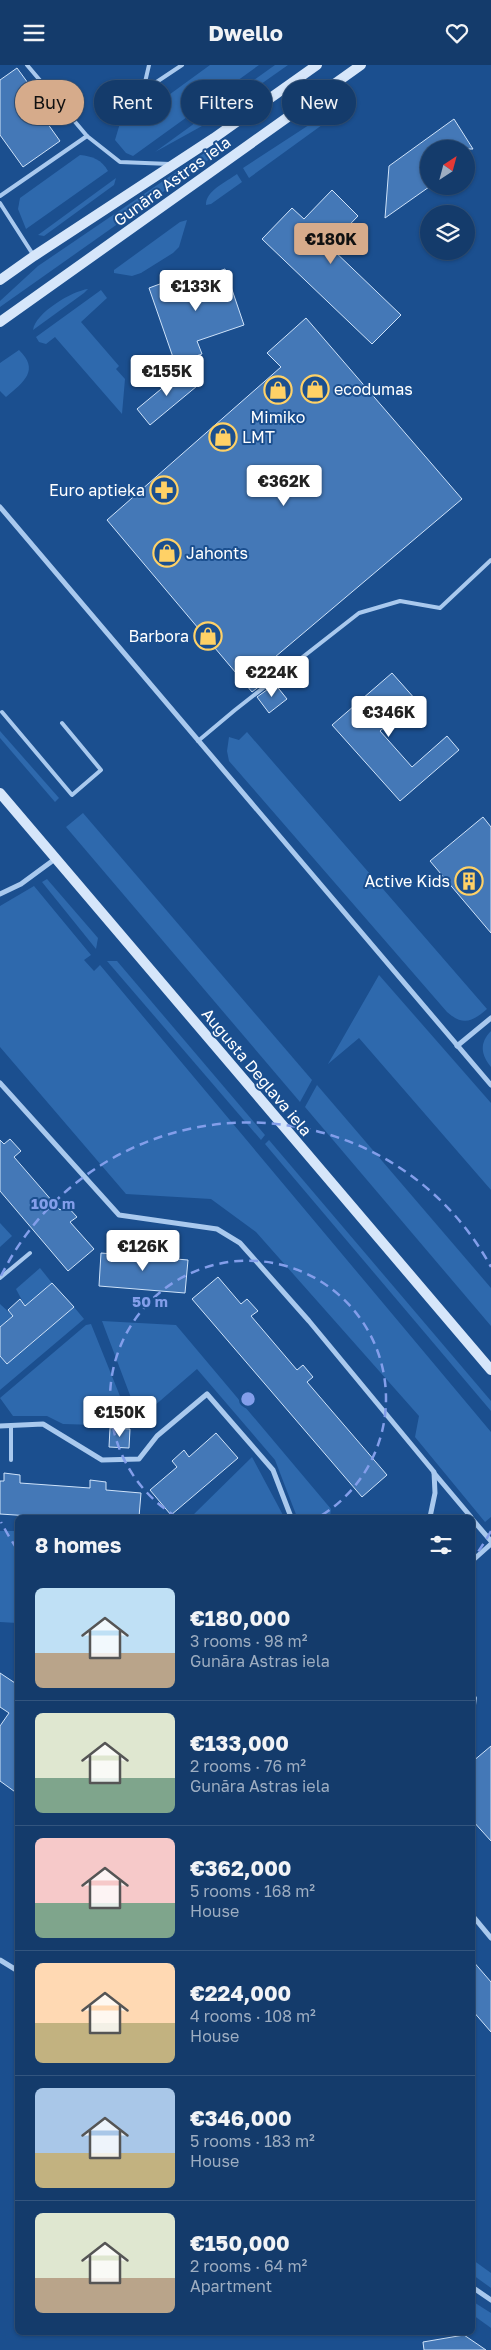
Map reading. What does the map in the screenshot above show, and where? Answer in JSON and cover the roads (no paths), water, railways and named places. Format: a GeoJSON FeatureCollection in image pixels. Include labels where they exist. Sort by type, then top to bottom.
{"type":"FeatureCollection","features":[{"type":"Feature","properties":{"kind":"main road","name":"Gunāra Astras iela"},"geometry":{"type":"LineString","coordinates":[[0,322],[361,65]]}},
{"type":"Feature","properties":{"kind":"main road","name":"Gunāra Astras iela"},"geometry":{"type":"LineString","coordinates":[[0,281],[34,255],[214,138],[314,66]]}},
{"type":"Feature","properties":{"kind":"main road","name":"Augusta Deglava iela"},"geometry":{"type":"LineString","coordinates":[[0,793],[491,1370]]}},
{"type":"Feature","properties":{"kind":"street"},"geometry":{"type":"LineString","coordinates":[[0,507],[491,1085]]}},
{"type":"Feature","properties":{"kind":"street"},"geometry":{"type":"LineString","coordinates":[[0,894],[26,881],[55,859]]}},
{"type":"Feature","properties":{"kind":"street"},"geometry":{"type":"LineString","coordinates":[[457,1046],[491,1018]]}},
{"type":"Feature","properties":{"kind":"street"},"geometry":{"type":"LineString","coordinates":[[0,1083],[119,1215],[217,1229],[240,1243],[309,1321],[470,1515]]}},
{"type":"Feature","properties":{"kind":"street"},"geometry":{"type":"LineString","coordinates":[[0,1426],[43,1424],[102,1460],[139,1459],[157,1436],[207,1394],[273,1470],[290,1515]]}},
{"type":"Feature","properties":{"kind":"street"},"geometry":{"type":"LineString","coordinates":[[430,1515],[435,1493],[434,1472]]}},
{"type":"Feature","properties":{"kind":"street"},"geometry":{"type":"LineString","coordinates":[[475,1522],[491,1543],[475,1558]]}},
{"type":"Feature","properties":{"kind":"street"},"geometry":{"type":"LineString","coordinates":[[475,1919],[491,1938]]}},
{"type":"Feature","properties":{"kind":"street"},"geometry":{"type":"LineString","coordinates":[[0,1961],[15,1969]]}},
{"type":"Feature","properties":{"kind":"street"},"geometry":{"type":"LineString","coordinates":[[475,2289],[491,2301]]}},
{"type":"Feature","properties":{"kind":"lane"},"geometry":{"type":"LineString","coordinates":[[26,65],[87,135],[120,162],[172,164]]}},
{"type":"Feature","properties":{"kind":"lane"},"geometry":{"type":"LineString","coordinates":[[149,65],[143,91],[182,65]]}},
{"type":"Feature","properties":{"kind":"lane"},"geometry":{"type":"LineString","coordinates":[[0,196],[87,135]]}},
{"type":"Feature","properties":{"kind":"lane"},"geometry":{"type":"LineString","coordinates":[[1,205],[34,255]]}},
{"type":"Feature","properties":{"kind":"lane"},"geometry":{"type":"LineString","coordinates":[[198,741],[235,709],[359,613],[400,601],[440,608],[491,560]]}},
{"type":"Feature","properties":{"kind":"lane"},"geometry":{"type":"LineString","coordinates":[[2,712],[72,795],[102,770],[62,723]]}},
{"type":"Feature","properties":{"kind":"lane"},"geometry":{"type":"LineString","coordinates":[[0,1278],[30,1253]]}},
{"type":"Feature","properties":{"kind":"lane"},"geometry":{"type":"LineString","coordinates":[[11,1426],[11,1461]]}},
{"type":"Feature","properties":{"kind":"place","name":"ecodumas"},"geometry":{"type":"Point","coordinates":[315,389]}},
{"type":"Feature","properties":{"kind":"place","name":"Mimiko"},"geometry":{"type":"Point","coordinates":[278,390]}},
{"type":"Feature","properties":{"kind":"place","name":"LMT"},"geometry":{"type":"Point","coordinates":[223,437]}},
{"type":"Feature","properties":{"kind":"place","name":"Euro aptieka"},"geometry":{"type":"Point","coordinates":[164,490]}},
{"type":"Feature","properties":{"kind":"place","name":"Jahonts"},"geometry":{"type":"Point","coordinates":[167,553]}},
{"type":"Feature","properties":{"kind":"place","name":"Barbora"},"geometry":{"type":"Point","coordinates":[208,636]}},
{"type":"Feature","properties":{"kind":"place","name":"Active Kids"},"geometry":{"type":"Point","coordinates":[469,881]}}]}
